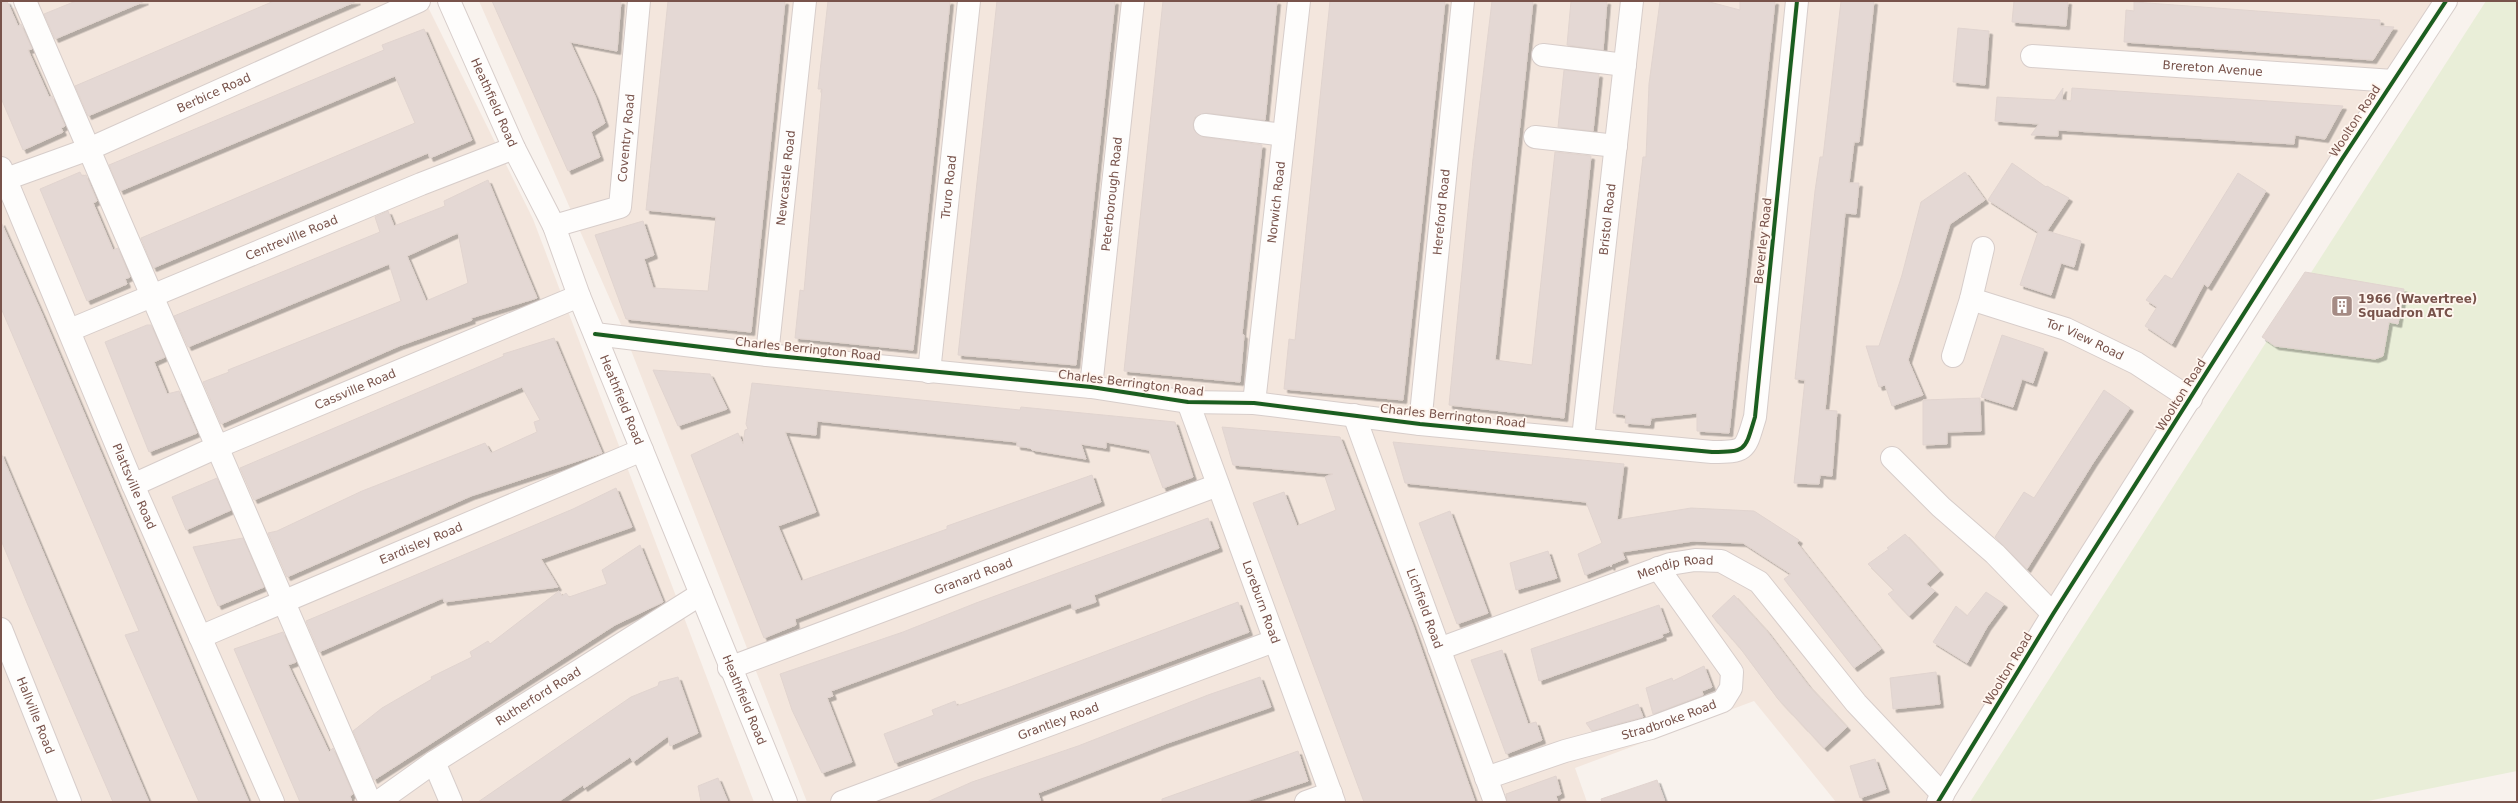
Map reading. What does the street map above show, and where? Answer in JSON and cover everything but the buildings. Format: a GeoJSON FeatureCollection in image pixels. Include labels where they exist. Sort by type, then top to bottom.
{"type":"FeatureCollection","features":[{"type":"Feature","properties":{"kind":"street"},"geometry":{"type":"LineString","coordinates":[[25,1],[370,802]]}},
{"type":"Feature","properties":{"kind":"street","name":"Berbice Road"},"geometry":{"type":"LineString","coordinates":[[3,174],[89,149],[419,1]]}},
{"type":"Feature","properties":{"kind":"street","name":"Heathfield Road"},"geometry":{"type":"LineString","coordinates":[[449,1],[514,148],[554,226],[579,296],[701,594],[729,668],[786,802]]}},
{"type":"Feature","properties":{"kind":"street","name":"Coventry Road"},"geometry":{"type":"LineString","coordinates":[[554,226],[620,207],[639,1]]}},
{"type":"Feature","properties":{"kind":"street","name":"Newcastle Road"},"geometry":{"type":"LineString","coordinates":[[767,355],[805,1]]}},
{"type":"Feature","properties":{"kind":"street","name":"Truro Road"},"geometry":{"type":"LineString","coordinates":[[929,372],[969,1]]}},
{"type":"Feature","properties":{"kind":"street","name":"Peterborough Road"},"geometry":{"type":"LineString","coordinates":[[1091,387],[1133,1]]}},
{"type":"Feature","properties":{"kind":"street","name":"Norwich Road"},"geometry":{"type":"LineString","coordinates":[[1254,403],[1299,1]]}},
{"type":"Feature","properties":{"kind":"street","name":"Hereford Road"},"geometry":{"type":"LineString","coordinates":[[1420,424],[1463,1]]}},
{"type":"Feature","properties":{"kind":"street","name":"Bristol Road"},"geometry":{"type":"LineString","coordinates":[[1583,438],[1632,1]]}},
{"type":"Feature","properties":{"kind":"street","name":"Beverley Road"},"geometry":{"type":"LineString","coordinates":[[1712,452],[1737,452],[1746,445],[1755,417],[1798,1]]}},
{"type":"Feature","properties":{"kind":"street","name":"Woolton Road"},"geometry":{"type":"LineString","coordinates":[[1940,798],[2053,614],[2190,398],[2446,1]]}},
{"type":"Feature","properties":{"kind":"street"},"geometry":{"type":"LineString","coordinates":[[1543,55],[1625,64]]}},
{"type":"Feature","properties":{"kind":"street","name":"Brereton Avenue"},"geometry":{"type":"LineString","coordinates":[[2032,56],[2393,81]]}},
{"type":"Feature","properties":{"kind":"street"},"geometry":{"type":"LineString","coordinates":[[1205,126],[1284,135]]}},
{"type":"Feature","properties":{"kind":"street"},"geometry":{"type":"LineString","coordinates":[[1535,137],[1616,146]]}},
{"type":"Feature","properties":{"kind":"street","name":"Centreville Road"},"geometry":{"type":"LineString","coordinates":[[70,330],[152,295],[514,148]]}},
{"type":"Feature","properties":{"kind":"street","name":"Plattsville Road"},"geometry":{"type":"LineString","coordinates":[[3,174],[70,330],[133,485],[273,802]]}},
{"type":"Feature","properties":{"kind":"street"},"geometry":{"type":"LineString","coordinates":[[1954,356],[1971,298],[1983,248]]}},
{"type":"Feature","properties":{"kind":"street","name":"Cassville Road"},"geometry":{"type":"LineString","coordinates":[[133,485],[217,447],[579,296]]}},
{"type":"Feature","properties":{"kind":"street","name":"Tor View Road"},"geometry":{"type":"LineString","coordinates":[[1971,298],[2066,330],[2136,363],[2190,398]]}},
{"type":"Feature","properties":{"kind":"street","name":"Charles Berrington Road"},"geometry":{"type":"LineString","coordinates":[[595,334],[767,355],[1091,387],[1188,402],[1254,403],[1420,424],[1583,438],[1712,452]]}},
{"type":"Feature","properties":{"kind":"street","name":"Loreburn Road"},"geometry":{"type":"LineString","coordinates":[[1188,402],[1332,797]]}},
{"type":"Feature","properties":{"kind":"street","name":"Lichfield Road"},"geometry":{"type":"LineString","coordinates":[[1354,415],[1495,802]]}},
{"type":"Feature","properties":{"kind":"street","name":"Eardisley Road"},"geometry":{"type":"LineString","coordinates":[[200,637],[284,600],[642,450]]}},
{"type":"Feature","properties":{"kind":"street"},"geometry":{"type":"LineString","coordinates":[[1892,458],[1940,507],[1995,554],[2053,614]]}},
{"type":"Feature","properties":{"kind":"street","name":"Granard Road"},"geometry":{"type":"LineString","coordinates":[[729,668],[1218,485]]}},
{"type":"Feature","properties":{"kind":"street","name":"Mendip Road"},"geometry":{"type":"LineString","coordinates":[[1439,649],[1670,564],[1695,560],[1721,561],[1758,582],[1856,704],[1940,798]]}},
{"type":"Feature","properties":{"kind":"street","name":"Stradbroke Road"},"geometry":{"type":"LineString","coordinates":[[1486,778],[1565,751],[1650,728],[1723,700],[1731,688],[1732,672],[1658,568]]}},
{"type":"Feature","properties":{"kind":"street","name":"Rutherford Road"},"geometry":{"type":"LineString","coordinates":[[378,802],[434,762],[701,594]]}},
{"type":"Feature","properties":{"kind":"street","name":"Hallville Road"},"geometry":{"type":"LineString","coordinates":[[1,629],[70,802]]}},
{"type":"Feature","properties":{"kind":"street","name":"Grantley Road"},"geometry":{"type":"LineString","coordinates":[[842,802],[1274,640]]}},
{"type":"Feature","properties":{"kind":"street"},"geometry":{"type":"LineString","coordinates":[[434,762],[451,802]]}},
{"type":"Feature","properties":{"kind":"street"},"geometry":{"type":"LineString","coordinates":[[1306,802],[1332,797]]}},
{"type":"Feature","properties":{"kind":"shaded area"},"geometry":{"type":"Polygon","coordinates":[[[29,1],[425,1],[533,219],[754,802],[1,802],[1,13],[29,1]]]}},
{"type":"Feature","properties":{"kind":"shaded area"},"geometry":{"type":"Polygon","coordinates":[[[479,1],[2446,1],[1932,802],[1836,802],[1754,701],[1575,768],[1587,802],[807,802],[620,322],[479,1]]]}},
{"type":"Feature","properties":{"kind":"green space"},"geometry":{"type":"Polygon","coordinates":[[[2486,1],[2517,1],[2517,771],[2363,802],[1970,802],[2486,1]]]}},
{"type":"Feature","properties":{"kind":"cycle path"},"geometry":{"type":"LineString","coordinates":[[595,334],[767,355],[1091,387],[1188,402],[1254,403],[1420,424],[1712,452],[1738,450],[1746,443],[1755,417],[1797,1]]}},
{"type":"Feature","properties":{"kind":"cycle path"},"geometry":{"type":"LineString","coordinates":[[1938,802],[2053,614],[2342,159],[2446,1]]}},
{"type":"Feature","properties":{"kind":"place","name":"1966 (Wavertree) Squadron ATC"},"geometry":{"type":"Point","coordinates":[2342,306]}}]}
